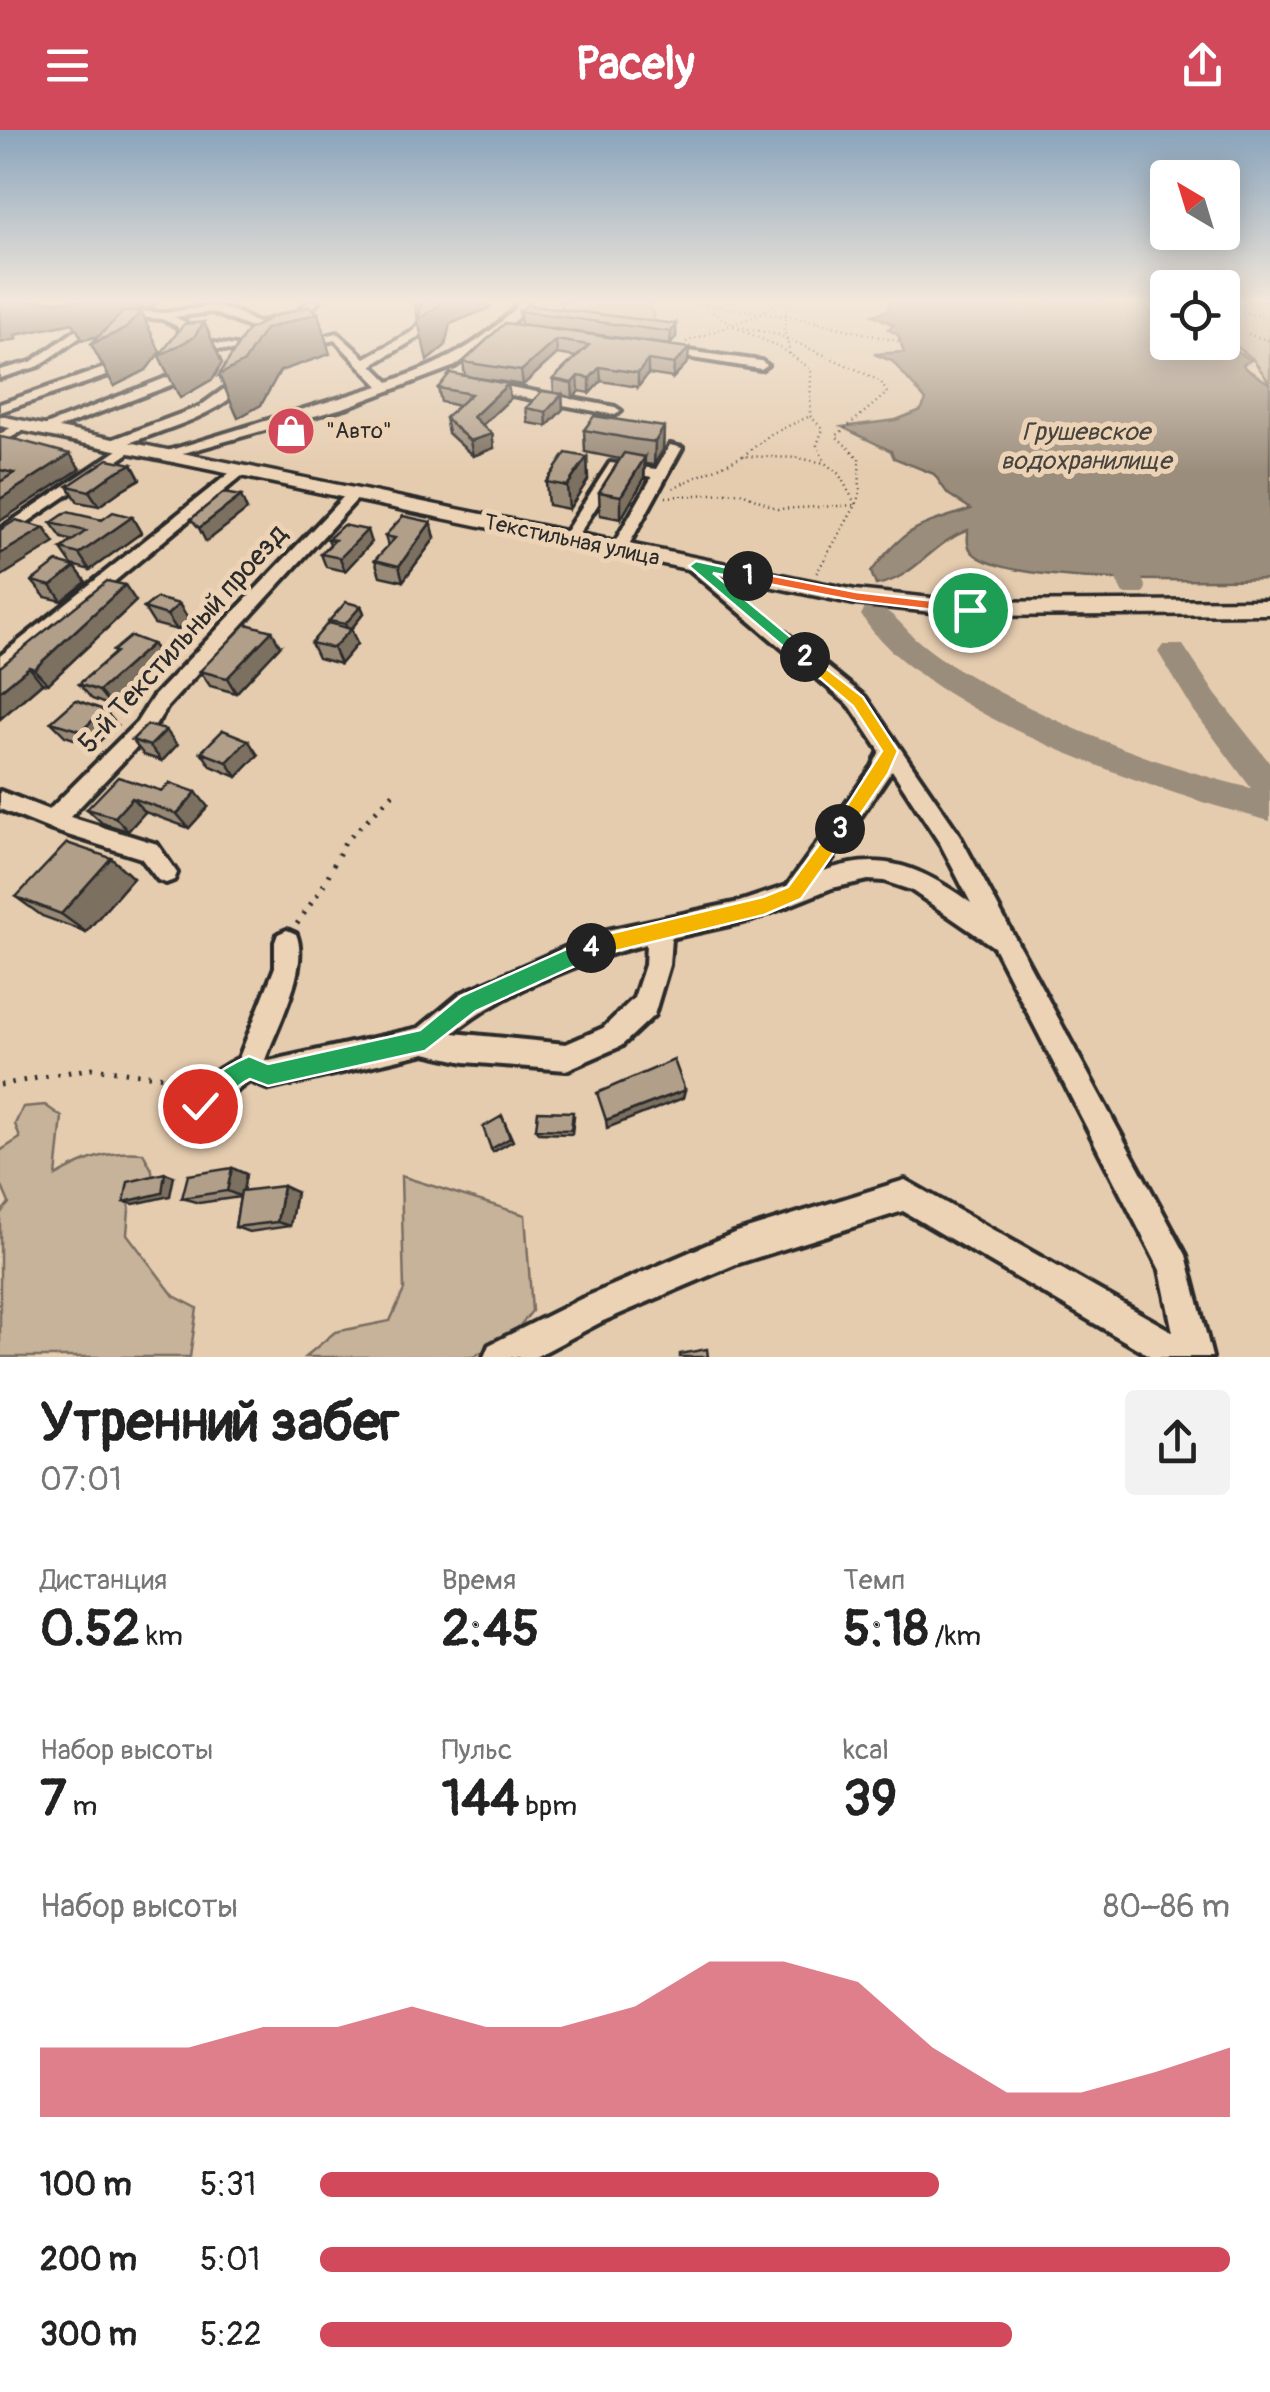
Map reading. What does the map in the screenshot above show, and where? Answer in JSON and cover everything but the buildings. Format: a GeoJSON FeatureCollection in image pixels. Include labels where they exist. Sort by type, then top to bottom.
{"type":"FeatureCollection","features":[{"type":"Feature","properties":{"kind":"main road","name":"Текстильная улица"},"geometry":{"type":"LineString","coordinates":[[0,421],[856,597],[970,610],[1270,607]]}},
{"type":"Feature","properties":{"kind":"street"},"geometry":{"type":"LineString","coordinates":[[0,374],[43,358]]}},
{"type":"Feature","properties":{"kind":"street"},"geometry":{"type":"LineString","coordinates":[[0,408],[111,370],[125,358]]}},
{"type":"Feature","properties":{"kind":"street"},"geometry":{"type":"LineString","coordinates":[[0,440],[180,377],[195,358]]}},
{"type":"Feature","properties":{"kind":"street"},"geometry":{"type":"LineString","coordinates":[[0,536],[124,444],[196,414],[239,386],[259,358]]}},
{"type":"Feature","properties":{"kind":"street"},"geometry":{"type":"LineString","coordinates":[[358,358],[387,387]]}},
{"type":"Feature","properties":{"kind":"street"},"geometry":{"type":"LineString","coordinates":[[364,364],[374,358]]}},
{"type":"Feature","properties":{"kind":"street"},"geometry":{"type":"LineString","coordinates":[[168,453],[342,404],[458,358]]}},
{"type":"Feature","properties":{"kind":"street"},"geometry":{"type":"LineString","coordinates":[[715,358],[761,365]]}},
{"type":"Feature","properties":{"kind":"street"},"geometry":{"type":"LineString","coordinates":[[422,374],[615,411]]}},
{"type":"Feature","properties":{"kind":"street"},"geometry":{"type":"LineString","coordinates":[[619,549],[675,448]]}},
{"type":"Feature","properties":{"kind":"street"},"geometry":{"type":"LineString","coordinates":[[569,539],[608,465],[660,474]]}},
{"type":"Feature","properties":{"kind":"street"},"geometry":{"type":"LineString","coordinates":[[0,666],[242,470]]}},
{"type":"Feature","properties":{"kind":"street","name":"5-й Текстильный проезд"},"geometry":{"type":"LineString","coordinates":[[52,821],[144,727],[160,702],[354,494]]}},
{"type":"Feature","properties":{"kind":"street"},"geometry":{"type":"LineString","coordinates":[[696,566],[858,702],[949,838],[1175,1266],[1195,1357]]}},
{"type":"Feature","properties":{"kind":"street"},"geometry":{"type":"LineString","coordinates":[[795,893],[882,770],[890,751]]}},
{"type":"Feature","properties":{"kind":"street"},"geometry":{"type":"LineString","coordinates":[[0,800],[52,821],[149,851],[166,873]]}},
{"type":"Feature","properties":{"kind":"street"},"geometry":{"type":"LineString","coordinates":[[425,1040],[468,1004],[603,942],[764,906],[834,877],[871,869],[905,877],[954,904],[1003,941]]}},
{"type":"Feature","properties":{"kind":"street"},"geometry":{"type":"LineString","coordinates":[[239,1072],[268,1075],[425,1040],[465,1048],[566,1057],[612,1037],[645,1006],[657,965],[659,930]]}},
{"type":"Feature","properties":{"kind":"street"},"geometry":{"type":"LineString","coordinates":[[200,1106],[239,1072],[287,966],[287,942]]}},
{"type":"Feature","properties":{"kind":"street"},"geometry":{"type":"LineString","coordinates":[[503,1356],[592,1310],[734,1249],[905,1195],[1184,1357]]}},
{"type":"Feature","properties":{"kind":"path"},"geometry":{"type":"LineString","coordinates":[[796,358],[812,369],[810,416],[823,430],[817,445],[825,463],[840,474],[856,506]]}},
{"type":"Feature","properties":{"kind":"path"},"geometry":{"type":"LineString","coordinates":[[816,574],[856,506],[860,463],[836,436],[849,417],[882,403],[888,393],[881,382],[829,358]]}},
{"type":"Feature","properties":{"kind":"path"},"geometry":{"type":"LineString","coordinates":[[656,496],[742,456],[771,434],[810,416]]}},
{"type":"Feature","properties":{"kind":"path"},"geometry":{"type":"LineString","coordinates":[[742,456],[825,463]]}},
{"type":"Feature","properties":{"kind":"path"},"geometry":{"type":"LineString","coordinates":[[656,496],[740,492],[778,508],[856,506]]}},
{"type":"Feature","properties":{"kind":"path"},"geometry":{"type":"LineString","coordinates":[[287,942],[323,886],[345,842],[396,791]]}},
{"type":"Feature","properties":{"kind":"path"},"geometry":{"type":"LineString","coordinates":[[0,1085],[92,1068],[173,1078],[239,1072]]}},
{"type":"Feature","properties":{"kind":"shaded area"},"geometry":{"type":"Polygon","coordinates":[[[1252,358],[1270,358],[1270,383],[1252,358]]]}},
{"type":"Feature","properties":{"kind":"shaded area"},"geometry":{"type":"Polygon","coordinates":[[[45,1105],[62,1117],[56,1176],[98,1157],[143,1153],[152,1170],[153,1191],[130,1198],[127,1234],[174,1296],[197,1308],[190,1357],[0,1357],[0,1214],[9,1203],[0,1182],[0,1151],[20,1138],[15,1124],[23,1107],[45,1105]]]}},
{"type":"Feature","properties":{"kind":"shaded area"},"geometry":{"type":"Polygon","coordinates":[[[401,1176],[525,1215],[532,1311],[513,1334],[473,1357],[305,1357],[335,1332],[390,1321],[404,1290],[401,1176]]]}},
{"type":"Feature","properties":{"kind":"water","name":"Грушевское водохранилище"},"geometry":{"type":"Polygon","coordinates":[[[885,358],[1248,358],[1251,360],[1243,364],[1245,368],[1270,384],[1270,579],[1113,579],[1024,571],[992,563],[972,552],[968,530],[943,543],[902,575],[876,585],[871,572],[905,536],[926,524],[971,509],[948,494],[934,474],[894,458],[891,451],[842,427],[896,420],[921,410],[926,400],[892,361],[885,358]]]}},
{"type":"Feature","properties":{"kind":"waterway"},"geometry":{"type":"LineString","coordinates":[[1112,538],[1133,588]]}},
{"type":"Feature","properties":{"kind":"waterway"},"geometry":{"type":"LineString","coordinates":[[875,615],[908,648],[1002,708],[1115,759],[1270,807]]}},
{"type":"Feature","properties":{"kind":"waterway"},"geometry":{"type":"LineString","coordinates":[[1173,652],[1205,703],[1270,788]]}},
{"type":"Feature","properties":{"kind":"place","name":"\"Авто\""},"geometry":{"type":"Point","coordinates":[291,431]}},
{"type":"Feature","properties":{"kind":"route"},"geometry":{"type":"LineString","coordinates":[[200,1106],[230,1077],[249,1068],[268,1075],[425,1040],[468,1004],[603,942],[764,906],[795,893],[882,770],[890,751],[858,702],[696,566],[856,597],[970,610]]}}]}
